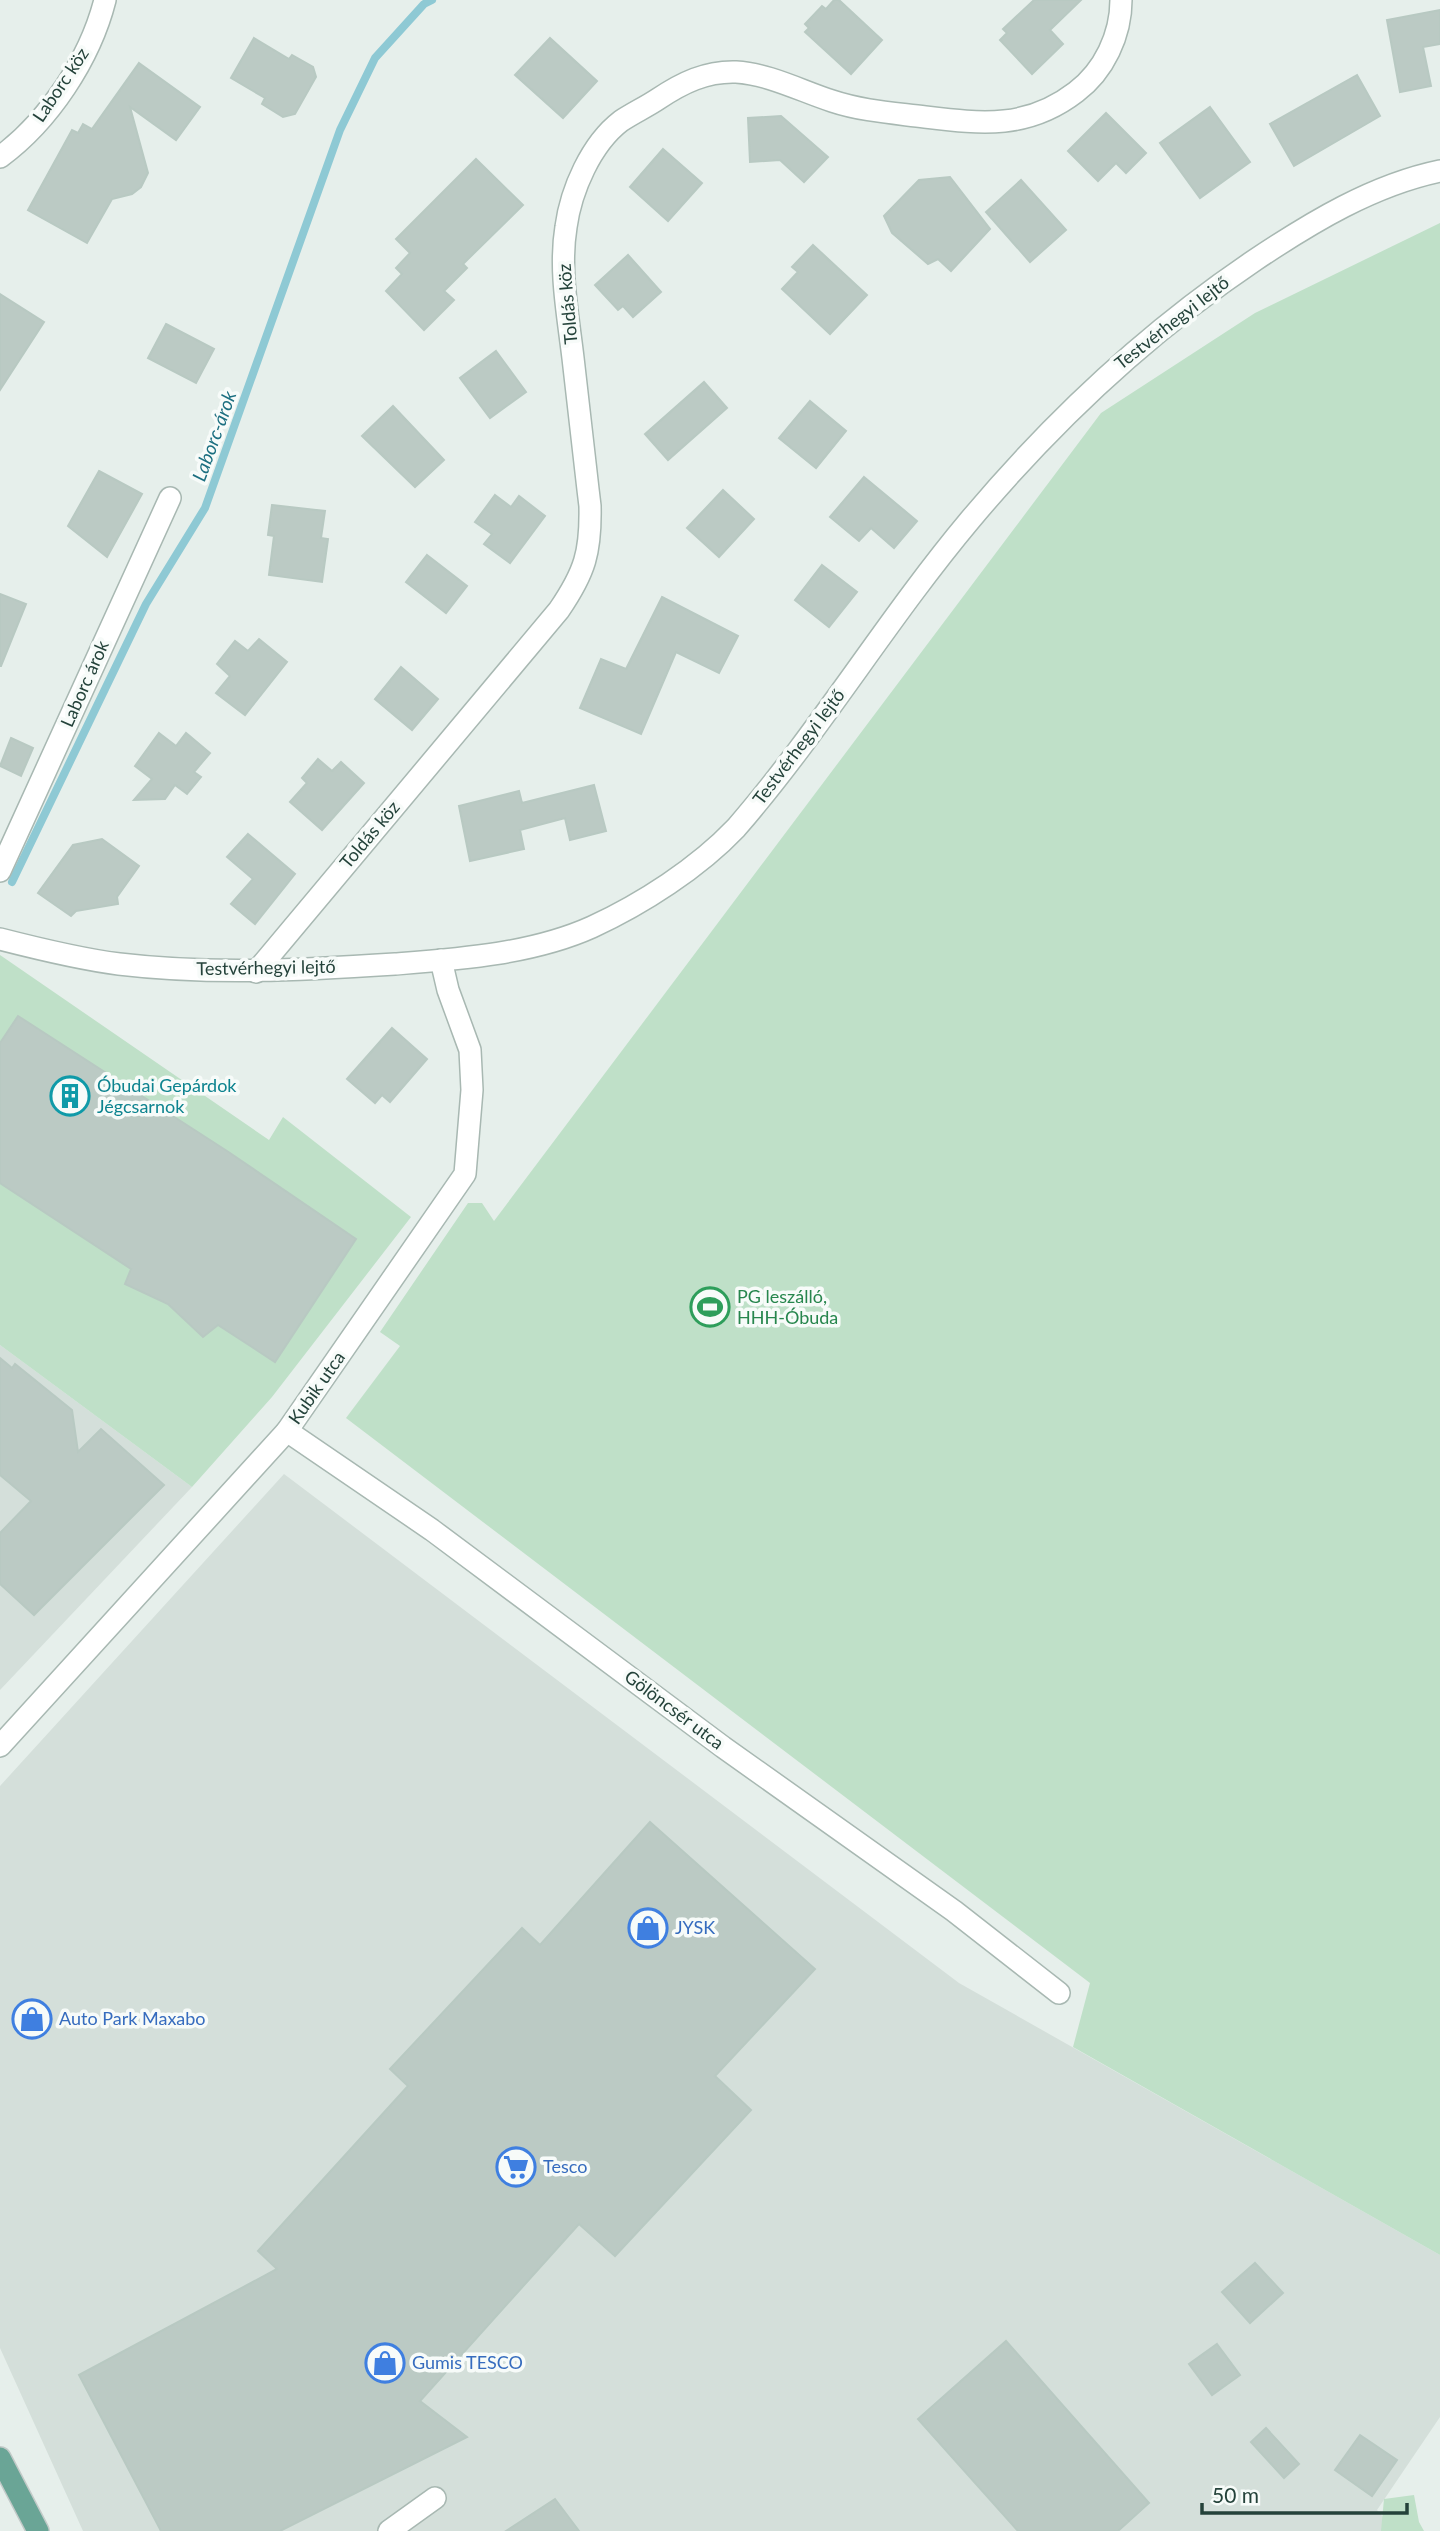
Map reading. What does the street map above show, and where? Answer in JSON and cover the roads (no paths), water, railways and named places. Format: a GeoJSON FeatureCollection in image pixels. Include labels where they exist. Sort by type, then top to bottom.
{"type":"FeatureCollection","features":[{"type":"Feature","properties":{"kind":"main road"},"geometry":{"type":"LineString","coordinates":[[0,2458],[38,2531]]}},
{"type":"Feature","properties":{"kind":"street","name":"Laborc köz"},"geometry":{"type":"LineString","coordinates":[[0,157],[40,119],[76,68],[93,35],[105,0]]}},
{"type":"Feature","properties":{"kind":"street","name":"Toldás köz"},"geometry":{"type":"LineString","coordinates":[[256,971],[559,610],[582,577],[591,537],[590,506],[566,299],[564,244],[566,225],[577,187],[604,138],[620,122],[673,88],[714,73],[755,75],[834,102],[957,123],[991,124],[1045,112],[1084,86],[1097,72],[1116,35],[1121,0]]}},
{"type":"Feature","properties":{"kind":"street","name":"Testvérhegyi lejtő"},"geometry":{"type":"LineString","coordinates":[[0,939],[118,964],[256,971],[441,960],[530,947],[592,927],[656,890],[720,844],[758,802],[969,521],[1095,386],[1184,311],[1284,240],[1390,185],[1440,171]]}},
{"type":"Feature","properties":{"kind":"street","name":"Laborc árok"},"geometry":{"type":"LineString","coordinates":[[0,871],[170,498]]}},
{"type":"Feature","properties":{"kind":"street","name":"Kubik utca"},"geometry":{"type":"LineString","coordinates":[[0,1746],[287,1431],[465,1174],[472,1090],[470,1049],[448,990],[441,960]]}},
{"type":"Feature","properties":{"kind":"street","name":"Gölöncsér utca"},"geometry":{"type":"LineString","coordinates":[[287,1431],[432,1530],[723,1747],[954,1911],[1059,1993]]}},
{"type":"Feature","properties":{"kind":"street"},"geometry":{"type":"LineString","coordinates":[[389,2531],[435,2498]]}},
{"type":"Feature","properties":{"kind":"waterway","name":"Laborc-árok"},"geometry":{"type":"LineString","coordinates":[[12,882],[146,604],[205,508],[340,130],[375,58],[424,4],[432,0]]}},
{"type":"Feature","properties":{"kind":"place","name":"Óbudai Gepárdok Jégcsarnok"},"geometry":{"type":"Point","coordinates":[70,1096]}},
{"type":"Feature","properties":{"kind":"place","name":"PG leszálló, HHH-Óbuda"},"geometry":{"type":"Point","coordinates":[710,1307]}},
{"type":"Feature","properties":{"kind":"place","name":"JYSK"},"geometry":{"type":"Point","coordinates":[648,1928]}},
{"type":"Feature","properties":{"kind":"place","name":"Auto Park Maxabo"},"geometry":{"type":"Point","coordinates":[32,2019]}},
{"type":"Feature","properties":{"kind":"place","name":"Tesco"},"geometry":{"type":"Point","coordinates":[516,2167]}},
{"type":"Feature","properties":{"kind":"place","name":"Gumis TESCO"},"geometry":{"type":"Point","coordinates":[385,2363]}}]}
